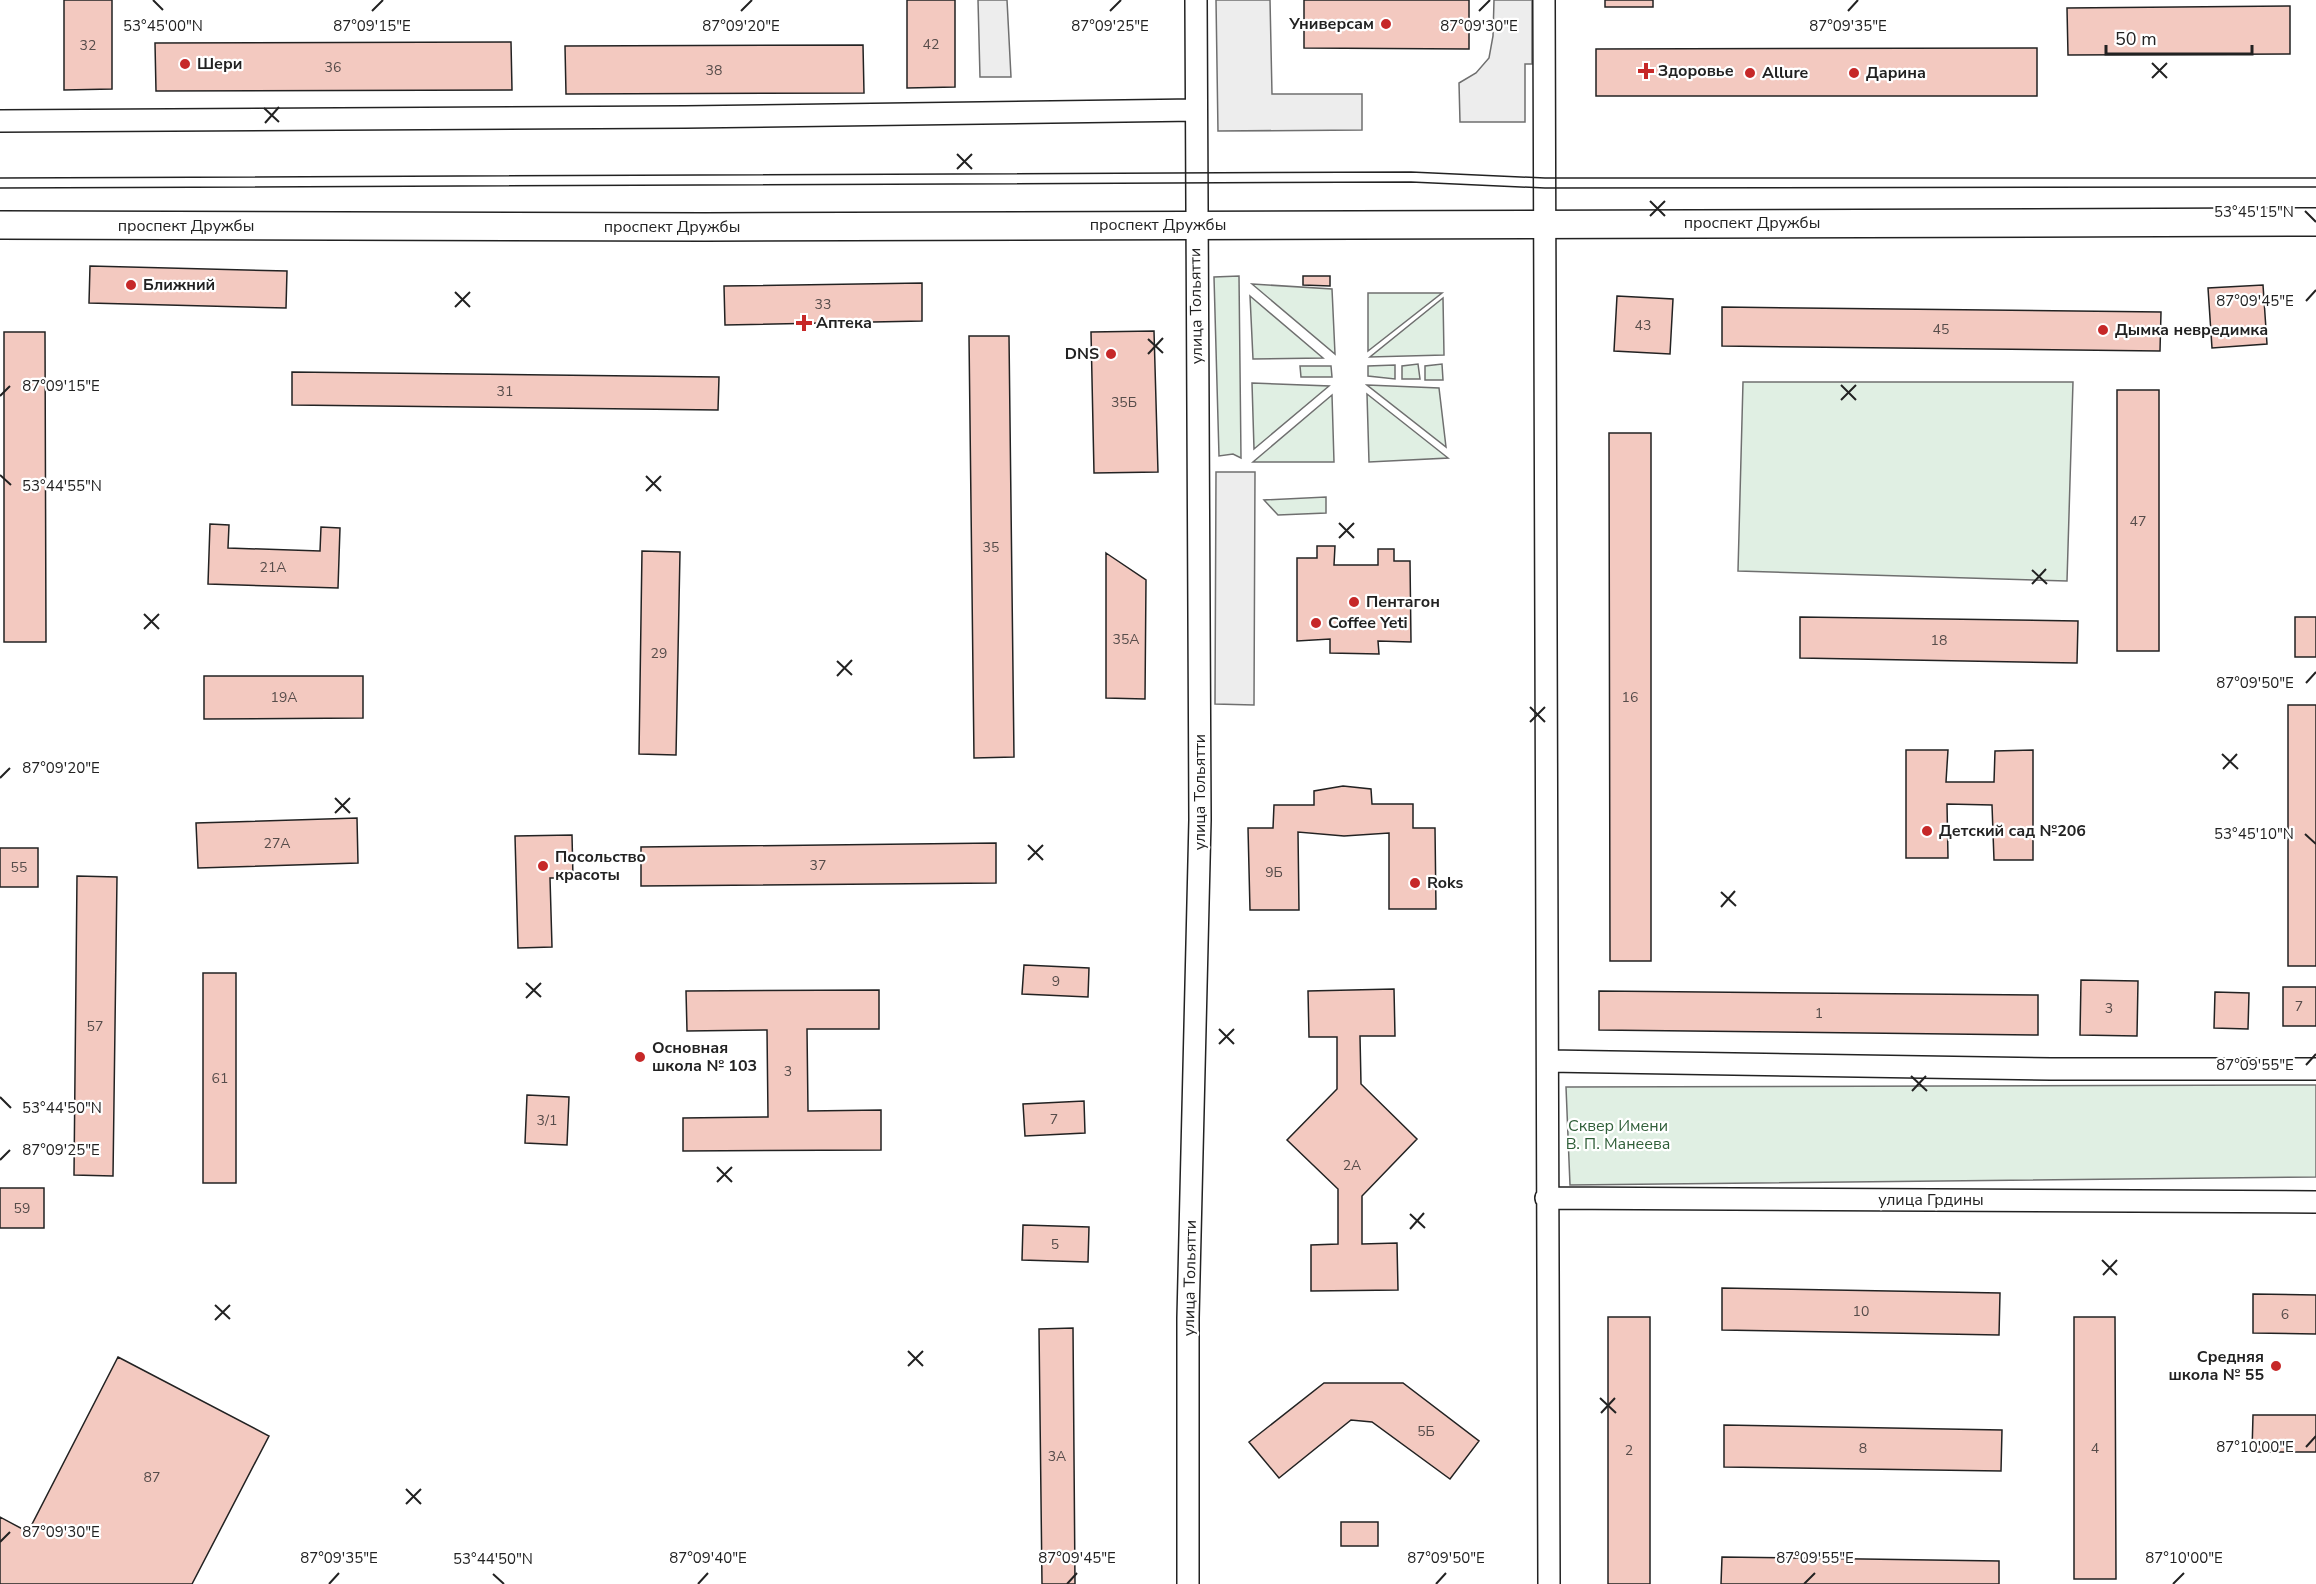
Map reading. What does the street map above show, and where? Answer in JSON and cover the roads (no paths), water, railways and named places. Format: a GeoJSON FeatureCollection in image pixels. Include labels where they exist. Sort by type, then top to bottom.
{"type":"FeatureCollection","features":[{"type":"Feature","properties":{"kind":"main road","name":"проспект Дружбы"},"geometry":{"type":"LineString","coordinates":[[0,225],[717,227],[2316,222]]}},
{"type":"Feature","properties":{"kind":"street","name":"улица Тольятти"},"geometry":{"type":"LineString","coordinates":[[1188,1584],[1188,1317],[1200,820],[1195,224],[1196,0]]}},
{"type":"Feature","properties":{"kind":"street"},"geometry":{"type":"LineString","coordinates":[[1544,0],[1549,1584]]}},
{"type":"Feature","properties":{"kind":"street"},"geometry":{"type":"LineString","coordinates":[[0,121],[708,117],[1196,110]]}},
{"type":"Feature","properties":{"kind":"street"},"geometry":{"type":"LineString","coordinates":[[1548,1061],[2051,1069],[2316,1069]]}},
{"type":"Feature","properties":{"kind":"street","name":"улица Грдины"},"geometry":{"type":"LineString","coordinates":[[1546,1197],[2316,1202]]}},
{"type":"Feature","properties":{"kind":"tram line"},"geometry":{"type":"LineString","coordinates":[[0,178],[1411,172],[1545,178],[2316,178]]}},
{"type":"Feature","properties":{"kind":"tram line"},"geometry":{"type":"LineString","coordinates":[[0,188],[1411,182],[1545,188],[2316,187]]}},
{"type":"Feature","properties":{"kind":"place","name":"Универсам"},"geometry":{"type":"Point","coordinates":[1386,24]}},
{"type":"Feature","properties":{"kind":"place","name":"Шери"},"geometry":{"type":"Point","coordinates":[185,64]}},
{"type":"Feature","properties":{"kind":"place","name":"Здоровье"},"geometry":{"type":"Point","coordinates":[1646,71]}},
{"type":"Feature","properties":{"kind":"place","name":"Allure"},"geometry":{"type":"Point","coordinates":[1750,73]}},
{"type":"Feature","properties":{"kind":"place","name":"Дарина"},"geometry":{"type":"Point","coordinates":[1854,73]}},
{"type":"Feature","properties":{"kind":"place","name":"Ближний"},"geometry":{"type":"Point","coordinates":[131,285]}},
{"type":"Feature","properties":{"kind":"place","name":"Аптека"},"geometry":{"type":"Point","coordinates":[804,323]}},
{"type":"Feature","properties":{"kind":"place","name":"Дымка невредимка"},"geometry":{"type":"Point","coordinates":[2103,330]}},
{"type":"Feature","properties":{"kind":"place","name":"DNS"},"geometry":{"type":"Point","coordinates":[1111,354]}},
{"type":"Feature","properties":{"kind":"place","name":"Пентагон"},"geometry":{"type":"Point","coordinates":[1354,602]}},
{"type":"Feature","properties":{"kind":"place","name":"Coffee Yeti"},"geometry":{"type":"Point","coordinates":[1316,623]}},
{"type":"Feature","properties":{"kind":"place","name":"Детский сад №206"},"geometry":{"type":"Point","coordinates":[1927,831]}},
{"type":"Feature","properties":{"kind":"place","name":"Посольство красоты"},"geometry":{"type":"Point","coordinates":[543,866]}},
{"type":"Feature","properties":{"kind":"place","name":"Roks"},"geometry":{"type":"Point","coordinates":[1415,883]}},
{"type":"Feature","properties":{"kind":"place","name":"Основная школа № 103"},"geometry":{"type":"Point","coordinates":[640,1057]}},
{"type":"Feature","properties":{"kind":"place","name":"Средняя школа № 55"},"geometry":{"type":"Point","coordinates":[2276,1366]}},
{"type":"Feature","properties":{"kind":"park label","name":"Сквер Имени В. П. Манеева"},"geometry":{"type":"Point","coordinates":[1618,1135]}}]}
